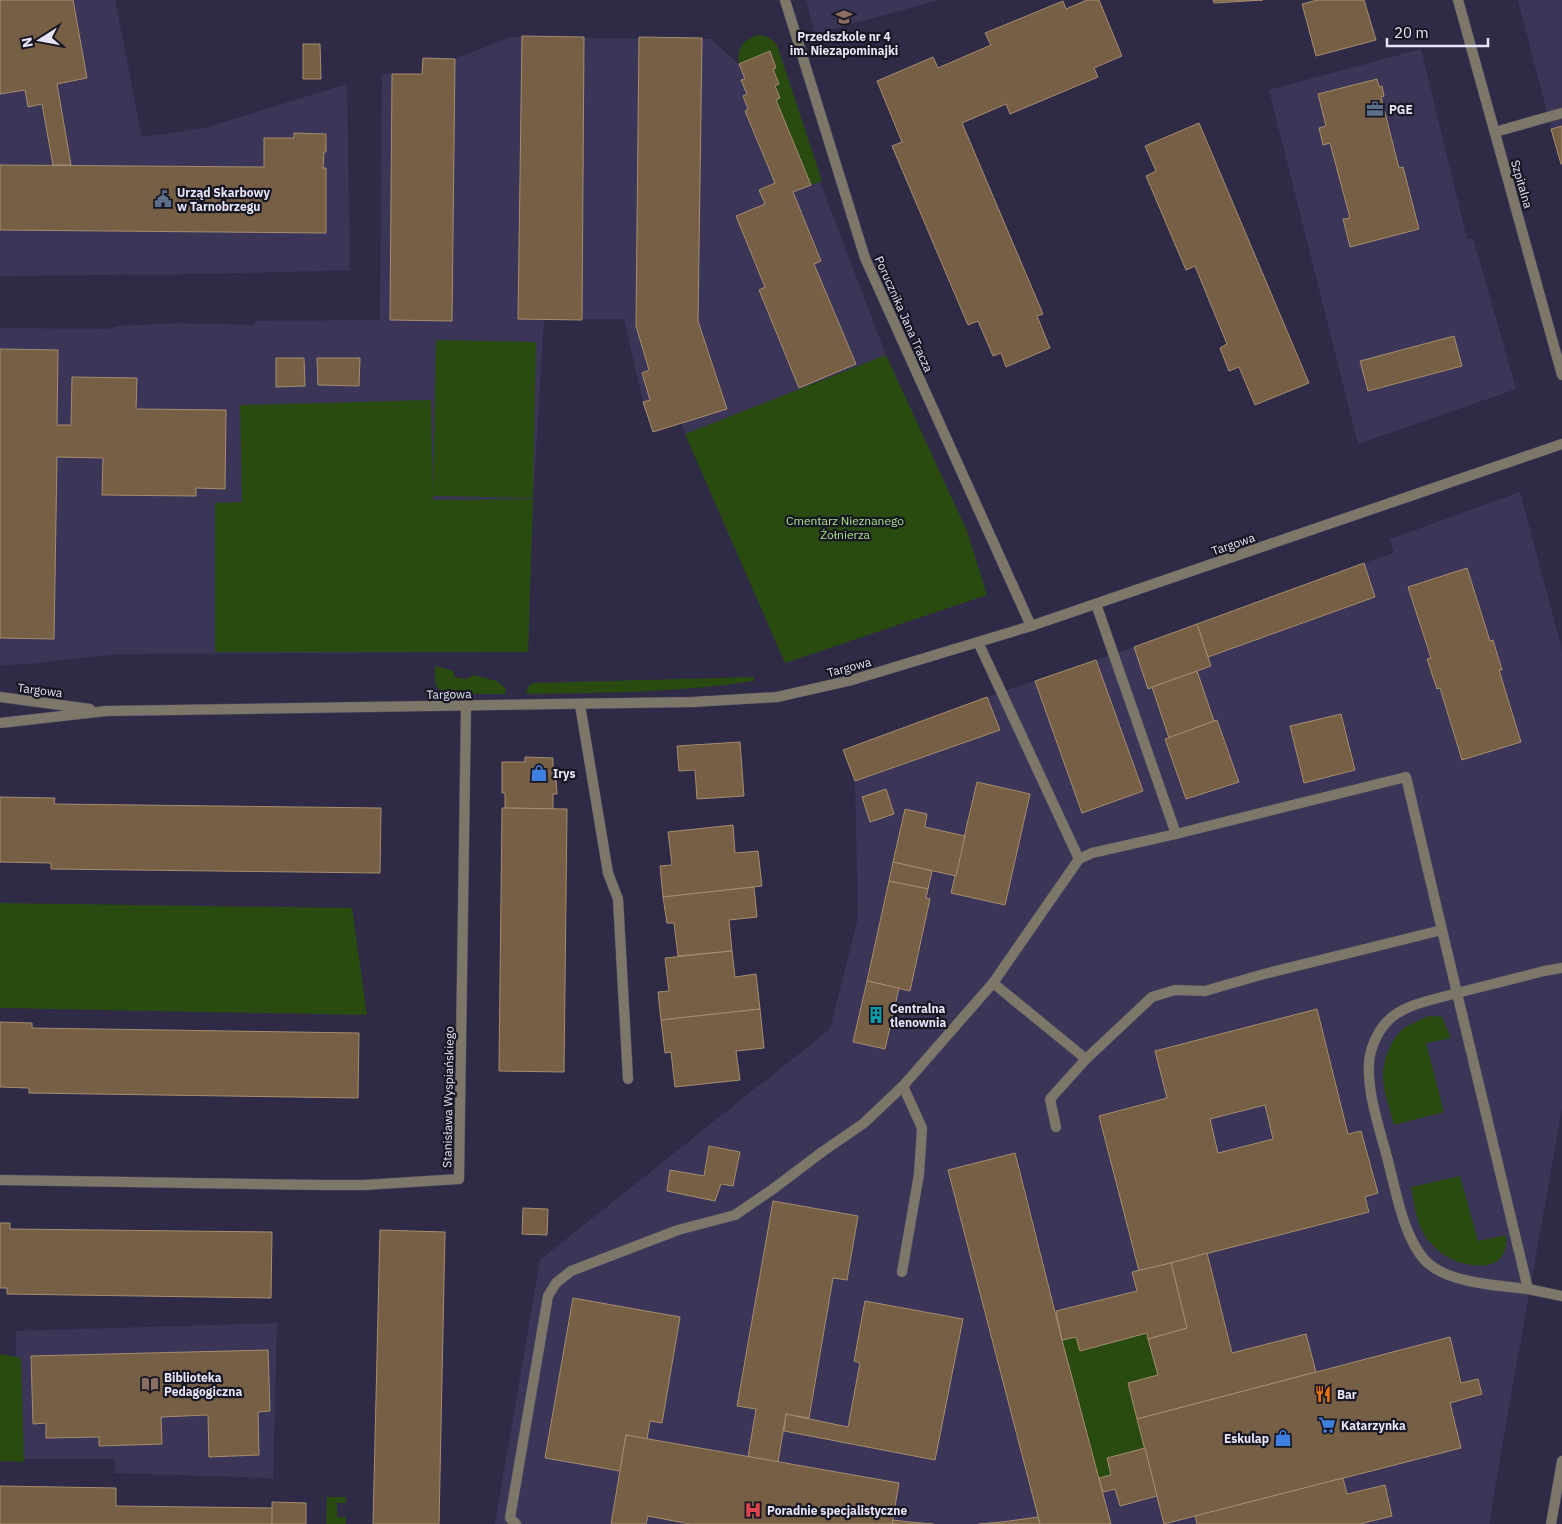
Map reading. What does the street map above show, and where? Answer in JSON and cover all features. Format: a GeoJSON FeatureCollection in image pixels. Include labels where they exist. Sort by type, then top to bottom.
{"type":"FeatureCollection","features":[{"type":"Feature","properties":{"kind":"street","name":"Porucznika Jana Tracza"},"geometry":{"type":"LineString","coordinates":[[785,0],[865,258],[1031,626]]}},
{"type":"Feature","properties":{"kind":"street","name":"Szpitalna"},"geometry":{"type":"LineString","coordinates":[[1458,0],[1562,375]]}},
{"type":"Feature","properties":{"kind":"street"},"geometry":{"type":"LineString","coordinates":[[1494,132],[1562,113]]}},
{"type":"Feature","properties":{"kind":"street","name":"Targowa"},"geometry":{"type":"LineString","coordinates":[[0,723],[106,711],[693,702],[777,697],[852,680],[1031,626],[1562,444]]}},
{"type":"Feature","properties":{"kind":"street"},"geometry":{"type":"LineString","coordinates":[[1096,604],[1176,834]]}},
{"type":"Feature","properties":{"kind":"street"},"geometry":{"type":"LineString","coordinates":[[978,642],[1079,860]]}},
{"type":"Feature","properties":{"kind":"street","name":"Targowa"},"geometry":{"type":"LineString","coordinates":[[0,697],[106,711]]}},
{"type":"Feature","properties":{"kind":"street"},"geometry":{"type":"LineString","coordinates":[[580,704],[608,872],[618,899],[628,1079]]}},
{"type":"Feature","properties":{"kind":"street","name":"Stanisława Wyspiańskiego"},"geometry":{"type":"LineString","coordinates":[[0,1180],[364,1185],[459,1179],[466,706]]}},
{"type":"Feature","properties":{"kind":"street"},"geometry":{"type":"LineString","coordinates":[[516,1524],[510,1518],[548,1296],[556,1284],[571,1271],[678,1230],[735,1215],[864,1123],[903,1086],[993,983],[1079,860],[1092,853],[1406,777],[1528,1290]]}},
{"type":"Feature","properties":{"kind":"street"},"geometry":{"type":"LineString","coordinates":[[1056,1127],[1050,1099],[1086,1059],[1152,998],[1175,990],[1205,991],[1264,974],[1442,930]]}},
{"type":"Feature","properties":{"kind":"street"},"geometry":{"type":"LineString","coordinates":[[1562,968],[1457,993],[1408,1008],[1393,1016],[1384,1024],[1372,1048],[1369,1060],[1369,1081],[1373,1101],[1405,1224],[1421,1257],[1434,1268],[1450,1275],[1487,1284],[1562,1296]]}},
{"type":"Feature","properties":{"kind":"street"},"geometry":{"type":"LineString","coordinates":[[993,983],[1086,1059]]}},
{"type":"Feature","properties":{"kind":"street"},"geometry":{"type":"LineString","coordinates":[[902,1272],[919,1174],[922,1128],[903,1086]]}},
{"type":"Feature","properties":{"kind":"street"},"geometry":{"type":"LineString","coordinates":[[1551,1524],[1562,1461]]}},
{"type":"Feature","properties":{"kind":"shaded area"},"geometry":{"type":"Polygon","coordinates":[[[0,0],[115,0],[142,137],[205,128],[347,84],[350,270],[206,274],[0,276],[0,0]]]}},
{"type":"Feature","properties":{"kind":"shaded area","name":"Przedszkole nr 4 im. Niezapominajki"},"geometry":{"type":"Polygon","coordinates":[[[806,0],[939,0],[815,34],[806,0]]]}},
{"type":"Feature","properties":{"kind":"shaded area"},"geometry":{"type":"Polygon","coordinates":[[[1518,0],[1562,0],[1562,170],[1518,0]]]}},
{"type":"Feature","properties":{"kind":"shaded area"},"geometry":{"type":"Polygon","coordinates":[[[511,37],[711,39],[739,64],[770,51],[886,355],[685,434],[682,423],[653,432],[643,402],[624,319],[544,319],[533,499],[528,652],[117,654],[27,664],[0,665],[0,328],[108,329],[119,326],[176,323],[254,325],[255,321],[380,320],[382,74],[422,74],[423,58],[455,59],[511,37]]]}},
{"type":"Feature","properties":{"kind":"shaded area"},"geometry":{"type":"Polygon","coordinates":[[[1421,49],[1467,239],[1473,238],[1516,389],[1358,444],[1269,90],[1421,49]]]}},
{"type":"Feature","properties":{"kind":"shaded area"},"geometry":{"type":"Polygon","coordinates":[[[1520,492],[1562,650],[1562,1109],[1489,1524],[495,1524],[540,1260],[830,1029],[858,918],[855,781],[999,731],[987,697],[1134,647],[1148,688],[1211,667],[1208,657],[1375,598],[1364,563],[1394,553],[1390,539],[1520,492]]]}},
{"type":"Feature","properties":{"kind":"shaded area"},"geometry":{"type":"Polygon","coordinates":[[[277,1323],[273,1478],[115,1473],[115,1459],[17,1459],[14,1424],[16,1331],[277,1323]]]}},
{"type":"Feature","properties":{"kind":"green space"},"geometry":{"type":"Polygon","coordinates":[[[758,35],[769,38],[777,45],[822,181],[811,185],[776,100],[780,98],[775,86],[773,69],[776,67],[770,52],[739,64],[738,59],[742,46],[745,42],[758,35]]]}},
{"type":"Feature","properties":{"kind":"green space"},"geometry":{"type":"Polygon","coordinates":[[[436,340],[536,342],[533,498],[433,496],[436,340]]]}},
{"type":"Feature","properties":{"kind":"green space","name":"Cmentarz Nieznanego Żołnierza"},"geometry":{"type":"Polygon","coordinates":[[[886,355],[967,531],[987,595],[785,663],[685,434],[886,355]]]}},
{"type":"Feature","properties":{"kind":"green space"},"geometry":{"type":"Polygon","coordinates":[[[431,400],[433,500],[533,499],[528,652],[215,652],[215,503],[242,502],[240,405],[431,400]]]}},
{"type":"Feature","properties":{"kind":"green space"},"geometry":{"type":"Polygon","coordinates":[[[435,666],[454,671],[454,677],[467,679],[473,675],[497,681],[506,689],[505,694],[444,693],[440,691],[436,684],[435,666]]]}},
{"type":"Feature","properties":{"kind":"green space"},"geometry":{"type":"Polygon","coordinates":[[[754,677],[754,681],[671,690],[526,693],[528,687],[533,683],[754,677]]]}},
{"type":"Feature","properties":{"kind":"green space"},"geometry":{"type":"Polygon","coordinates":[[[0,903],[352,908],[367,1015],[0,1008],[0,903]]]}},
{"type":"Feature","properties":{"kind":"green space"},"geometry":{"type":"Polygon","coordinates":[[[1429,1016],[1442,1017],[1451,1038],[1426,1043],[1444,1112],[1394,1125],[1384,1087],[1383,1069],[1385,1059],[1391,1044],[1400,1032],[1429,1016]]]}},
{"type":"Feature","properties":{"kind":"green space"},"geometry":{"type":"Polygon","coordinates":[[[1460,1176],[1478,1241],[1506,1235],[1506,1248],[1501,1257],[1493,1263],[1473,1265],[1450,1259],[1429,1241],[1421,1229],[1411,1187],[1460,1176]]]}},
{"type":"Feature","properties":{"kind":"green space"},"geometry":{"type":"Polygon","coordinates":[[[1147,1333],[1158,1375],[1128,1383],[1145,1448],[1111,1475],[1099,1478],[1062,1340],[1076,1337],[1147,1333]]]}},
{"type":"Feature","properties":{"kind":"green space"},"geometry":{"type":"Polygon","coordinates":[[[0,1354],[21,1358],[24,1462],[0,1461],[0,1354]]]}},
{"type":"Feature","properties":{"kind":"green space"},"geometry":{"type":"Polygon","coordinates":[[[327,1497],[346,1497],[346,1503],[337,1503],[337,1517],[346,1517],[346,1524],[326,1524],[327,1497]]]}},
{"type":"Feature","properties":{"kind":"building"},"geometry":{"type":"Polygon","coordinates":[[[0,0],[73,0],[87,78],[57,84],[71,165],[53,165],[42,104],[28,107],[25,90],[0,94],[0,0]]]}},
{"type":"Feature","properties":{"kind":"building"},"geometry":{"type":"Polygon","coordinates":[[[1087,0],[1099,0],[1122,56],[1094,68],[1098,77],[1010,114],[1006,104],[962,123],[1043,314],[1037,316],[1050,348],[1006,367],[1001,353],[993,356],[978,321],[968,325],[892,146],[902,142],[877,81],[933,57],[938,68],[991,45],[985,33],[1063,1],[1066,9],[1087,0]]]}},
{"type":"Feature","properties":{"kind":"building"},"geometry":{"type":"Polygon","coordinates":[[[1213,0],[1263,0],[1214,3],[1213,0]]]}},
{"type":"Feature","properties":{"kind":"building"},"geometry":{"type":"Polygon","coordinates":[[[1317,0],[1364,0],[1376,40],[1316,56],[1302,4],[1317,0]]]}},
{"type":"Feature","properties":{"kind":"building"},"geometry":{"type":"Polygon","coordinates":[[[522,36],[584,37],[582,320],[518,319],[522,36]]]}},
{"type":"Feature","properties":{"kind":"building"},"geometry":{"type":"Polygon","coordinates":[[[639,37],[702,38],[698,321],[727,409],[653,432],[643,402],[650,400],[642,373],[649,370],[636,326],[639,37]]]}},
{"type":"Feature","properties":{"kind":"building"},"geometry":{"type":"Polygon","coordinates":[[[303,44],[320,44],[321,79],[303,79],[303,44]]]}},
{"type":"Feature","properties":{"kind":"building"},"geometry":{"type":"Polygon","coordinates":[[[770,51],[776,68],[773,69],[779,84],[775,86],[780,98],[776,100],[811,185],[793,192],[821,261],[814,264],[856,364],[799,388],[759,290],[765,287],[736,216],[765,204],[759,190],[775,183],[745,111],[748,109],[743,96],[747,94],[741,80],[745,79],[739,64],[770,51]]]}},
{"type":"Feature","properties":{"kind":"building"},"geometry":{"type":"Polygon","coordinates":[[[423,58],[455,59],[452,321],[390,320],[392,74],[422,74],[423,58]]]}},
{"type":"Feature","properties":{"kind":"building"},"geometry":{"type":"Polygon","coordinates":[[[1377,79],[1379,87],[1382,86],[1384,96],[1381,97],[1399,168],[1403,167],[1419,229],[1350,247],[1343,219],[1350,218],[1330,143],[1323,145],[1319,128],[1326,126],[1318,94],[1377,79]]]}},
{"type":"Feature","properties":{"kind":"building"},"geometry":{"type":"Polygon","coordinates":[[[1199,123],[1309,383],[1255,405],[1239,367],[1229,371],[1220,348],[1227,344],[1195,266],[1186,270],[1146,176],[1156,171],[1145,146],[1199,123]]]}},
{"type":"Feature","properties":{"kind":"building"},"geometry":{"type":"Polygon","coordinates":[[[1562,126],[1562,164],[1561,164],[1551,129],[1562,126]]]}},
{"type":"Feature","properties":{"kind":"building","name":"Urząd Skarbowy w Tarnobrzegu"},"geometry":{"type":"Polygon","coordinates":[[[294,133],[326,134],[326,152],[324,152],[323,168],[326,168],[326,233],[0,230],[0,165],[264,167],[264,138],[294,138],[294,133]]]}},
{"type":"Feature","properties":{"kind":"building"},"geometry":{"type":"Polygon","coordinates":[[[1454,336],[1462,366],[1368,391],[1360,361],[1454,336]]]}},
{"type":"Feature","properties":{"kind":"building"},"geometry":{"type":"Polygon","coordinates":[[[0,349],[58,350],[57,425],[71,425],[72,377],[137,378],[136,409],[226,410],[225,489],[196,488],[196,496],[102,495],[103,458],[57,457],[54,639],[0,638],[0,349]]]}},
{"type":"Feature","properties":{"kind":"building"},"geometry":{"type":"Polygon","coordinates":[[[276,358],[304,358],[305,386],[276,387],[276,358]]]}},
{"type":"Feature","properties":{"kind":"building"},"geometry":{"type":"Polygon","coordinates":[[[317,358],[360,358],[359,386],[318,385],[317,358]]]}},
{"type":"Feature","properties":{"kind":"building"},"geometry":{"type":"Polygon","coordinates":[[[1364,563],[1375,597],[1208,657],[1197,624],[1364,563]]]}},
{"type":"Feature","properties":{"kind":"building"},"geometry":{"type":"Polygon","coordinates":[[[1467,568],[1490,641],[1493,640],[1502,670],[1499,670],[1521,742],[1462,760],[1440,688],[1437,689],[1427,659],[1431,658],[1408,587],[1467,568]]]}},
{"type":"Feature","properties":{"kind":"building"},"geometry":{"type":"Polygon","coordinates":[[[1197,624],[1211,666],[1148,689],[1134,647],[1197,624]]]}},
{"type":"Feature","properties":{"kind":"building"},"geometry":{"type":"Polygon","coordinates":[[[1096,660],[1143,791],[1082,813],[1035,681],[1096,660]]]}},
{"type":"Feature","properties":{"kind":"building"},"geometry":{"type":"Polygon","coordinates":[[[1197,671],[1214,721],[1169,738],[1152,687],[1197,671]]]}},
{"type":"Feature","properties":{"kind":"building"},"geometry":{"type":"Polygon","coordinates":[[[987,697],[1000,730],[855,781],[843,750],[987,697]]]}},
{"type":"Feature","properties":{"kind":"building"},"geometry":{"type":"Polygon","coordinates":[[[1341,714],[1355,770],[1304,783],[1290,726],[1341,714]]]}},
{"type":"Feature","properties":{"kind":"building"},"geometry":{"type":"Polygon","coordinates":[[[1217,720],[1239,782],[1186,799],[1165,739],[1217,720]]]}},
{"type":"Feature","properties":{"kind":"building"},"geometry":{"type":"Polygon","coordinates":[[[740,742],[744,796],[697,799],[695,770],[679,771],[677,746],[740,742]]]}},
{"type":"Feature","properties":{"kind":"building"},"geometry":{"type":"Polygon","coordinates":[[[525,757],[553,758],[553,780],[556,780],[557,794],[553,794],[553,809],[505,808],[505,793],[502,793],[502,762],[525,762],[525,757]]]}},
{"type":"Feature","properties":{"kind":"building"},"geometry":{"type":"Polygon","coordinates":[[[977,782],[1030,794],[1005,905],[951,893],[977,782]]]}},
{"type":"Feature","properties":{"kind":"building"},"geometry":{"type":"Polygon","coordinates":[[[886,789],[894,814],[870,822],[862,797],[886,789]]]}},
{"type":"Feature","properties":{"kind":"building"},"geometry":{"type":"Polygon","coordinates":[[[0,797],[55,798],[54,804],[381,808],[380,873],[51,869],[51,863],[0,862],[0,797]]]}},
{"type":"Feature","properties":{"kind":"building"},"geometry":{"type":"Polygon","coordinates":[[[502,808],[567,809],[564,1072],[499,1071],[502,808]]]}},
{"type":"Feature","properties":{"kind":"building"},"geometry":{"type":"Polygon","coordinates":[[[905,809],[927,814],[925,827],[965,836],[956,876],[893,862],[905,809]]]}},
{"type":"Feature","properties":{"kind":"building"},"geometry":{"type":"Polygon","coordinates":[[[733,825],[735,853],[758,851],[762,886],[663,897],[660,866],[672,865],[668,832],[733,825]]]}},
{"type":"Feature","properties":{"kind":"building"},"geometry":{"type":"Polygon","coordinates":[[[893,862],[932,871],[928,889],[889,881],[893,862]]]}},
{"type":"Feature","properties":{"kind":"building"},"geometry":{"type":"Polygon","coordinates":[[[889,881],[928,889],[926,898],[930,899],[910,991],[867,981],[889,881]]]}},
{"type":"Feature","properties":{"kind":"building"},"geometry":{"type":"Polygon","coordinates":[[[754,887],[757,917],[729,920],[732,951],[678,956],[674,923],[667,923],[663,897],[754,887]]]}},
{"type":"Feature","properties":{"kind":"building"},"geometry":{"type":"Polygon","coordinates":[[[732,951],[735,977],[756,974],[760,1009],[661,1020],[658,992],[669,991],[665,958],[732,951]]]}},
{"type":"Feature","properties":{"kind":"building","name":"Centralna tlenownia"},"geometry":{"type":"Polygon","coordinates":[[[867,981],[899,988],[885,1049],[853,1042],[867,981]]]}},
{"type":"Feature","properties":{"kind":"building"},"geometry":{"type":"Polygon","coordinates":[[[760,1009],[764,1048],[736,1051],[740,1080],[675,1087],[671,1052],[665,1053],[661,1020],[760,1009]]]}},
{"type":"Feature","properties":{"kind":"building"},"geometry":{"type":"Polygon","coordinates":[[[1317,1009],[1348,1134],[1361,1131],[1378,1193],[1365,1197],[1369,1212],[1139,1271],[1099,1116],[1167,1098],[1155,1051],[1317,1009]],[[1265,1105],[1210,1119],[1218,1153],[1273,1139],[1265,1105]]]}},
{"type":"Feature","properties":{"kind":"building"},"geometry":{"type":"Polygon","coordinates":[[[0,1022],[32,1023],[32,1028],[359,1033],[358,1098],[29,1093],[29,1088],[0,1087],[0,1022]]]}},
{"type":"Feature","properties":{"kind":"building"},"geometry":{"type":"Polygon","coordinates":[[[709,1146],[740,1152],[733,1186],[721,1184],[715,1201],[667,1191],[670,1170],[704,1176],[709,1146]]]}},
{"type":"Feature","properties":{"kind":"building"},"geometry":{"type":"Polygon","coordinates":[[[1015,1153],[1111,1524],[1040,1524],[948,1170],[1015,1153]]]}},
{"type":"Feature","properties":{"kind":"building"},"geometry":{"type":"Polygon","coordinates":[[[773,1201],[858,1216],[847,1280],[833,1278],[809,1418],[786,1414],[778,1462],[748,1457],[756,1409],[737,1406],[773,1201]]]}},
{"type":"Feature","properties":{"kind":"building"},"geometry":{"type":"Polygon","coordinates":[[[523,1208],[548,1209],[547,1235],[522,1234],[523,1208]]]}},
{"type":"Feature","properties":{"kind":"building"},"geometry":{"type":"Polygon","coordinates":[[[0,1223],[10,1223],[10,1229],[272,1232],[271,1298],[7,1294],[7,1288],[0,1288],[0,1223]]]}},
{"type":"Feature","properties":{"kind":"building"},"geometry":{"type":"Polygon","coordinates":[[[380,1230],[445,1232],[439,1524],[373,1524],[380,1230]]]}},
{"type":"Feature","properties":{"kind":"building"},"geometry":{"type":"Polygon","coordinates":[[[1207,1253],[1232,1353],[1306,1334],[1316,1372],[1137,1419],[1128,1383],[1158,1375],[1148,1339],[1187,1328],[1171,1263],[1207,1253]]]}},
{"type":"Feature","properties":{"kind":"building"},"geometry":{"type":"Polygon","coordinates":[[[1171,1263],[1187,1328],[1148,1339],[1147,1333],[1080,1351],[1076,1337],[1062,1340],[1056,1311],[1137,1291],[1132,1272],[1171,1263]]]}},
{"type":"Feature","properties":{"kind":"building"},"geometry":{"type":"Polygon","coordinates":[[[573,1298],[680,1317],[662,1423],[650,1421],[647,1439],[626,1435],[620,1471],[545,1458],[573,1298]]]}},
{"type":"Feature","properties":{"kind":"building"},"geometry":{"type":"Polygon","coordinates":[[[865,1301],[963,1319],[935,1460],[784,1431],[786,1414],[848,1427],[860,1363],[854,1361],[865,1301]]]}},
{"type":"Feature","properties":{"kind":"building"},"geometry":{"type":"Polygon","coordinates":[[[1450,1337],[1461,1383],[1478,1379],[1482,1394],[1450,1403],[1461,1448],[1164,1524],[1137,1419],[1450,1337]]]}},
{"type":"Feature","properties":{"kind":"building","name":"Biblioteka Pedagogiczna"},"geometry":{"type":"Polygon","coordinates":[[[268,1350],[270,1411],[258,1412],[259,1455],[209,1457],[208,1415],[161,1417],[162,1444],[99,1446],[99,1437],[46,1438],[46,1423],[33,1424],[31,1356],[268,1350]]]}},
{"type":"Feature","properties":{"kind":"building"},"geometry":{"type":"Polygon","coordinates":[[[626,1435],[899,1483],[892,1524],[690,1524],[648,1516],[646,1524],[611,1524],[626,1435]]]}},
{"type":"Feature","properties":{"kind":"building"},"geometry":{"type":"Polygon","coordinates":[[[1145,1448],[1157,1496],[1120,1506],[1115,1489],[1103,1492],[1099,1478],[1111,1475],[1107,1458],[1145,1448]]]}},
{"type":"Feature","properties":{"kind":"building"},"geometry":{"type":"Polygon","coordinates":[[[1343,1478],[1347,1494],[1385,1485],[1392,1516],[1360,1524],[1197,1524],[1195,1516],[1343,1478]]]}},
{"type":"Feature","properties":{"kind":"building"},"geometry":{"type":"Polygon","coordinates":[[[0,1486],[116,1488],[116,1506],[273,1508],[272,1524],[0,1524],[0,1486]]]}},
{"type":"Feature","properties":{"kind":"building"},"geometry":{"type":"Polygon","coordinates":[[[272,1502],[306,1503],[306,1524],[272,1524],[272,1502]]]}},
{"type":"Feature","properties":{"kind":"building"},"geometry":{"type":"Polygon","coordinates":[[[1038,1517],[1040,1524],[979,1524],[1002,1522],[1038,1517]]]}},
{"type":"Feature","properties":{"kind":"building"},"geometry":{"type":"Polygon","coordinates":[[[893,1520],[910,1522],[933,1524],[892,1524],[893,1520]]]}},
{"type":"Feature","properties":{"kind":"place","name":"Przedszkole nr 4 im. Niezapominajki"},"geometry":{"type":"Point","coordinates":[844,17]}},
{"type":"Feature","properties":{"kind":"place","name":"PGE"},"geometry":{"type":"Point","coordinates":[1375,109]}},
{"type":"Feature","properties":{"kind":"place","name":"Urząd Skarbowy w Tarnobrzegu"},"geometry":{"type":"Point","coordinates":[163,199]}},
{"type":"Feature","properties":{"kind":"place","name":"Irys"},"geometry":{"type":"Point","coordinates":[539,773]}},
{"type":"Feature","properties":{"kind":"place","name":"Centralna tlenownia"},"geometry":{"type":"Point","coordinates":[876,1015]}},
{"type":"Feature","properties":{"kind":"place","name":"Biblioteka Pedagogiczna"},"geometry":{"type":"Point","coordinates":[150,1384]}},
{"type":"Feature","properties":{"kind":"place","name":"Bar"},"geometry":{"type":"Point","coordinates":[1323,1394]}},
{"type":"Feature","properties":{"kind":"place","name":"Katarzynka"},"geometry":{"type":"Point","coordinates":[1327,1425]}},
{"type":"Feature","properties":{"kind":"place","name":"Eskulap"},"geometry":{"type":"Point","coordinates":[1283,1438]}},
{"type":"Feature","properties":{"kind":"place","name":"Poradnie specjalistyczne"},"geometry":{"type":"Point","coordinates":[753,1510]}}]}
